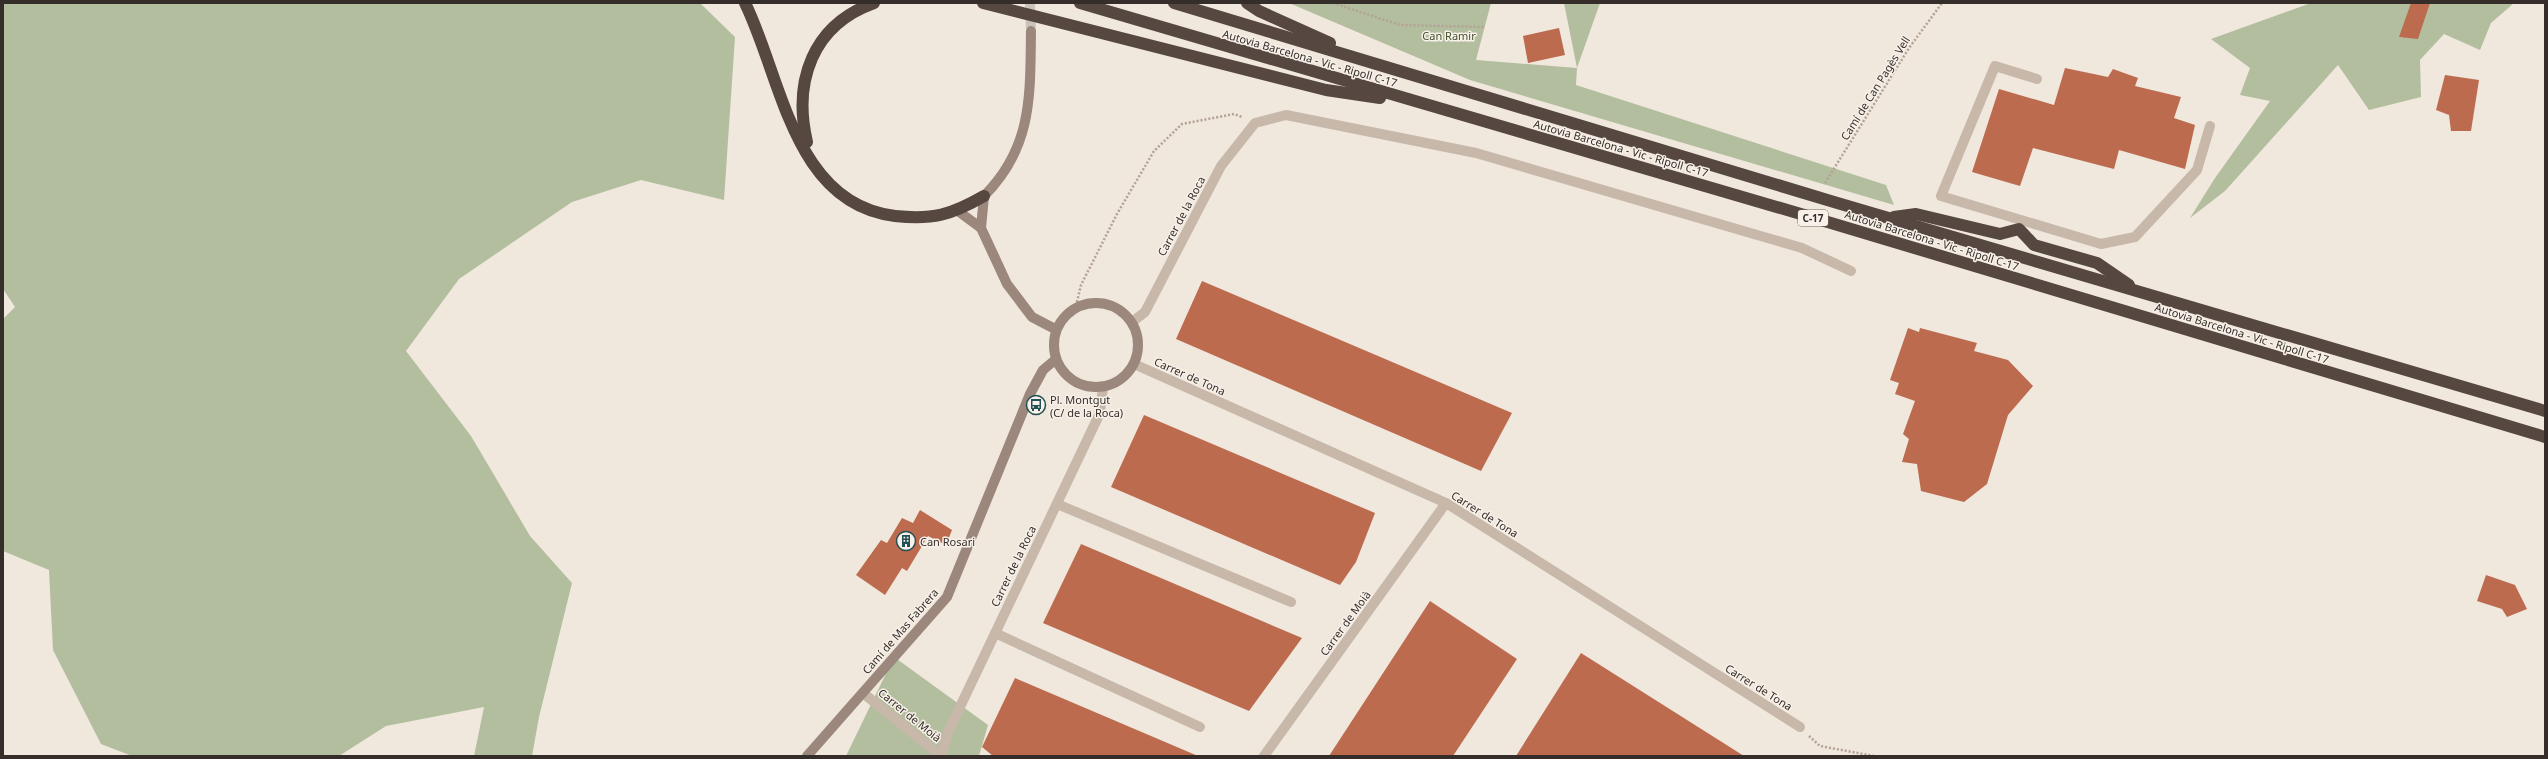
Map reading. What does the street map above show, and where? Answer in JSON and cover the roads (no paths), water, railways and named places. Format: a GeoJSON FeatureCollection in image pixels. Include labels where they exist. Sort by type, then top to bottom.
{"type":"FeatureCollection","features":[{"type":"Feature","properties":{"kind":"highway"},"geometry":{"type":"LineString","coordinates":[[745,3],[783,103],[812,165],[832,189],[867,209],[885,215],[922,218],[958,211],[984,196]]}},
{"type":"Feature","properties":{"kind":"highway"},"geometry":{"type":"LineString","coordinates":[[812,165],[803,127],[802,104],[803,85],[809,65],[820,44],[833,26],[850,13],[874,3]]}},
{"type":"Feature","properties":{"kind":"highway"},"geometry":{"type":"LineString","coordinates":[[983,3],[1326,90],[1434,107]]}},
{"type":"Feature","properties":{"kind":"highway","name":"Autovia Barcelona - Vic - Ripoll C-17"},"geometry":{"type":"LineString","coordinates":[[1080,3],[1803,215],[2545,437]]}},
{"type":"Feature","properties":{"kind":"highway","name":"Autovia Barcelona - Vic - Ripoll C-17"},"geometry":{"type":"LineString","coordinates":[[1174,3],[1375,62],[1890,218],[2545,411]]}},
{"type":"Feature","properties":{"kind":"highway"},"geometry":{"type":"LineString","coordinates":[[1247,3],[1259,11],[1375,62]]}},
{"type":"Feature","properties":{"kind":"highway"},"geometry":{"type":"LineString","coordinates":[[1890,218],[1916,214],[2000,234],[2020,224],[2034,245],[2097,263],[2140,292]]}},
{"type":"Feature","properties":{"kind":"street"},"geometry":{"type":"LineString","coordinates":[[981,228],[984,196],[998,182],[1009,164],[1025,125],[1030,102],[1031,31]]}},
{"type":"Feature","properties":{"kind":"street"},"geometry":{"type":"LineString","coordinates":[[2037,79],[1995,66],[1942,196],[2020,224],[2101,244],[2134,237],[2197,170],[2210,126]]}},
{"type":"Feature","properties":{"kind":"street","name":"Carrer de la Roca"},"geometry":{"type":"LineString","coordinates":[[1132,322],[1145,312],[1221,166],[1256,123],[1286,116],[1476,153],[1802,248],[1851,271]]}},
{"type":"Feature","properties":{"kind":"street"},"geometry":{"type":"LineString","coordinates":[[958,211],[981,228],[1008,284],[1032,317],[1055,329]]}},
{"type":"Feature","properties":{"kind":"street"},"geometry":{"type":"LineString","coordinates":[[1097,302],[1118,308],[1132,322],[1138,339],[1134,364],[1120,380],[1103,387],[1083,386],[1063,374],[1055,360],[1055,329],[1076,306],[1097,302]]}},
{"type":"Feature","properties":{"kind":"street","name":"Camí de Mas Fabrera"},"geometry":{"type":"LineString","coordinates":[[807,756],[834,723],[863,693],[947,598],[1030,394],[1043,370],[1055,360]]}},
{"type":"Feature","properties":{"kind":"street","name":"Carrer de Tona"},"geometry":{"type":"LineString","coordinates":[[1134,364],[1446,503],[1800,728]]}},
{"type":"Feature","properties":{"kind":"street","name":"Carrer de la Roca"},"geometry":{"type":"LineString","coordinates":[[941,756],[949,730],[1100,413],[1103,387]]}},
{"type":"Feature","properties":{"kind":"street","name":"Carrer de Moià"},"geometry":{"type":"LineString","coordinates":[[1264,756],[1446,503]]}},
{"type":"Feature","properties":{"kind":"street"},"geometry":{"type":"LineString","coordinates":[[1057,504],[1292,602]]}},
{"type":"Feature","properties":{"kind":"street"},"geometry":{"type":"LineString","coordinates":[[995,633],[1200,727]]}},
{"type":"Feature","properties":{"kind":"street","name":"Carrer de Moià"},"geometry":{"type":"LineString","coordinates":[[863,693],[941,756]]}},
{"type":"Feature","properties":{"kind":"tunnel"},"geometry":{"type":"LineString","coordinates":[[1030,3],[1031,31]]}},
{"type":"Feature","properties":{"kind":"place","name":"Pl. Montgut (C/ de la Roca)"},"geometry":{"type":"Point","coordinates":[1036,405]}},
{"type":"Feature","properties":{"kind":"place","name":"Can Rosari"},"geometry":{"type":"Point","coordinates":[906,541]}},
{"type":"Feature","properties":{"kind":"park label","name":"Can Ramir"},"geometry":{"type":"Point","coordinates":[1449,35]}}]}
